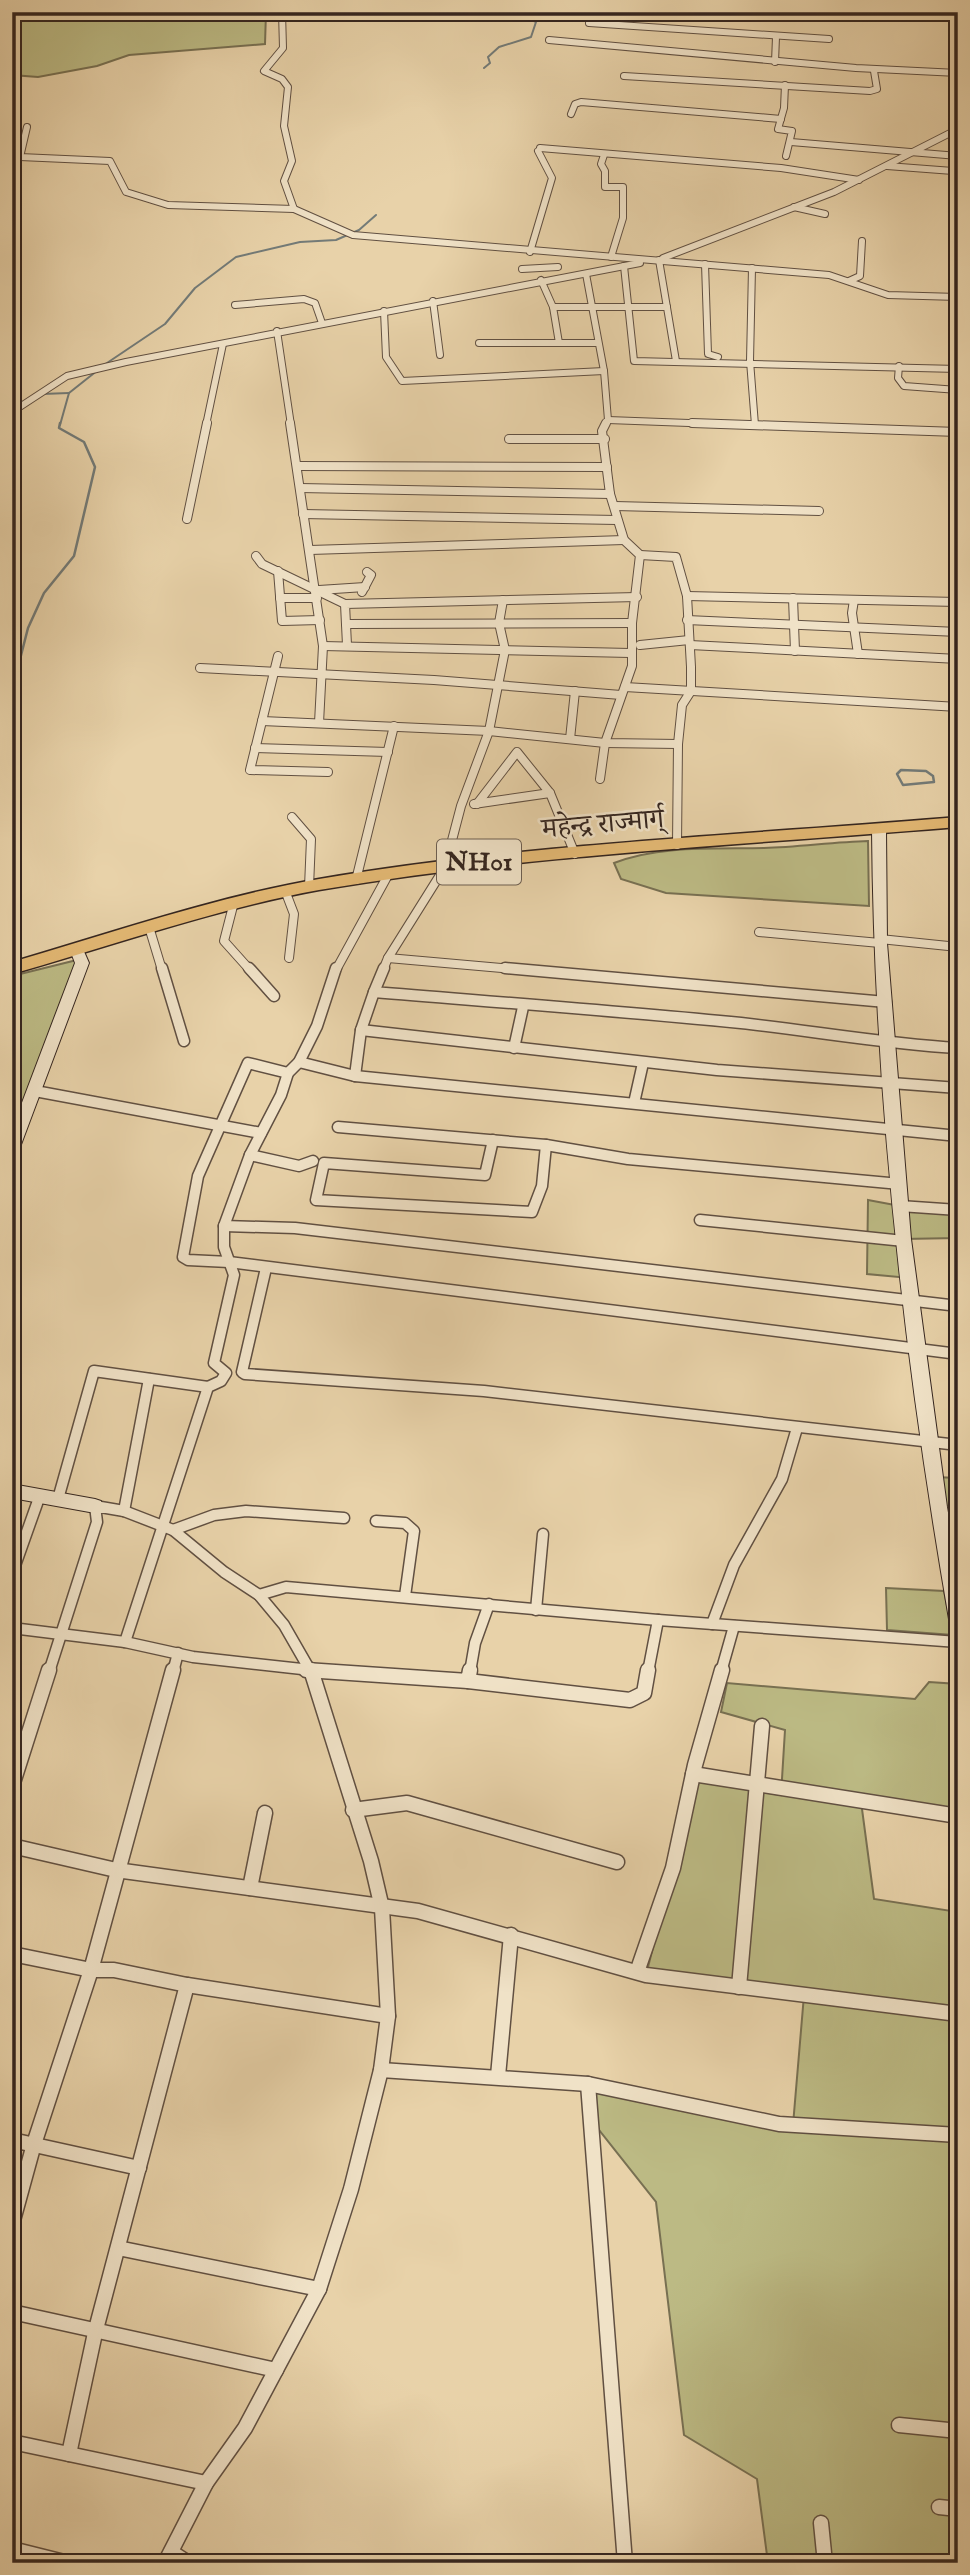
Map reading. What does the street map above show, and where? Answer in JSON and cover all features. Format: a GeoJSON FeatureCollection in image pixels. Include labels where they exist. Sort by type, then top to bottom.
{"type":"FeatureCollection","features":[{"type":"Feature","properties":{"kind":"highway","name":"महेन्द्र राज्मार्ग्"},"geometry":{"type":"LineString","coordinates":[[12,968],[149,926],[309,887],[444,867],[958,822]]}},
{"type":"Feature","properties":{"kind":"street"},"geometry":{"type":"LineString","coordinates":[[282,12],[283,48],[264,71],[282,79],[288,87],[284,126],[292,161],[284,181],[295,209]]}},
{"type":"Feature","properties":{"kind":"street"},"geometry":{"type":"LineString","coordinates":[[589,23],[829,39]]}},
{"type":"Feature","properties":{"kind":"street"},"geometry":{"type":"LineString","coordinates":[[775,62],[776,37]]}},
{"type":"Feature","properties":{"kind":"street"},"geometry":{"type":"LineString","coordinates":[[549,40],[656,46],[775,62],[874,71],[958,73]]}},
{"type":"Feature","properties":{"kind":"street"},"geometry":{"type":"LineString","coordinates":[[624,76],[870,91],[877,89],[874,71]]}},
{"type":"Feature","properties":{"kind":"street"},"geometry":{"type":"LineString","coordinates":[[785,85],[778,129],[792,131],[786,156]]}},
{"type":"Feature","properties":{"kind":"street"},"geometry":{"type":"LineString","coordinates":[[571,114],[575,104],[581,102],[781,119]]}},
{"type":"Feature","properties":{"kind":"street"},"geometry":{"type":"LineString","coordinates":[[27,128],[20,157],[110,161],[126,192],[168,205],[295,209],[321,218],[337,229],[353,235],[526,252],[829,275],[888,295],[958,297]]}},
{"type":"Feature","properties":{"kind":"street"},"geometry":{"type":"LineString","coordinates":[[12,412],[67,376],[126,362],[559,276],[586,274],[659,260],[859,180],[958,129]]}},
{"type":"Feature","properties":{"kind":"street"},"geometry":{"type":"LineString","coordinates":[[791,142],[958,156]]}},
{"type":"Feature","properties":{"kind":"street"},"geometry":{"type":"LineString","coordinates":[[523,284],[522,269],[526,252],[552,178],[539,150],[781,168],[859,180]]}},
{"type":"Feature","properties":{"kind":"street"},"geometry":{"type":"LineString","coordinates":[[604,155],[601,164],[605,171],[605,187],[624,187],[623,218],[611,257]]}},
{"type":"Feature","properties":{"kind":"street"},"geometry":{"type":"LineString","coordinates":[[887,166],[953,171]]}},
{"type":"Feature","properties":{"kind":"street"},"geometry":{"type":"LineString","coordinates":[[791,206],[825,214]]}},
{"type":"Feature","properties":{"kind":"street"},"geometry":{"type":"LineString","coordinates":[[849,281],[860,276],[862,240]]}},
{"type":"Feature","properties":{"kind":"street"},"geometry":{"type":"LineString","coordinates":[[559,254],[559,276]]}},
{"type":"Feature","properties":{"kind":"street"},"geometry":{"type":"LineString","coordinates":[[659,260],[677,361]]}},
{"type":"Feature","properties":{"kind":"street"},"geometry":{"type":"LineString","coordinates":[[705,264],[708,354],[731,361]]}},
{"type":"Feature","properties":{"kind":"street"},"geometry":{"type":"LineString","coordinates":[[624,266],[634,361],[750,361],[958,369]]}},
{"type":"Feature","properties":{"kind":"street"},"geometry":{"type":"LineString","coordinates":[[522,269],[558,267]]}},
{"type":"Feature","properties":{"kind":"street"},"geometry":{"type":"LineString","coordinates":[[752,268],[750,361],[755,425]]}},
{"type":"Feature","properties":{"kind":"street"},"geometry":{"type":"LineString","coordinates":[[586,274],[604,371],[608,420],[602,431],[610,494],[617,520],[624,540],[640,555],[676,557],[687,596],[691,691],[682,705],[678,744],[677,845]]}},
{"type":"Feature","properties":{"kind":"street"},"geometry":{"type":"LineString","coordinates":[[541,280],[554,307],[559,343]]}},
{"type":"Feature","properties":{"kind":"street"},"geometry":{"type":"LineString","coordinates":[[235,305],[304,299],[315,303],[322,323]]}},
{"type":"Feature","properties":{"kind":"street"},"geometry":{"type":"LineString","coordinates":[[433,301],[439,355]]}},
{"type":"Feature","properties":{"kind":"street"},"geometry":{"type":"LineString","coordinates":[[554,307],[667,307]]}},
{"type":"Feature","properties":{"kind":"street"},"geometry":{"type":"LineString","coordinates":[[384,311],[386,357],[402,381],[604,371]]}},
{"type":"Feature","properties":{"kind":"street"},"geometry":{"type":"LineString","coordinates":[[277,331],[323,646],[318,723]]}},
{"type":"Feature","properties":{"kind":"street"},"geometry":{"type":"LineString","coordinates":[[479,343],[597,343]]}},
{"type":"Feature","properties":{"kind":"street"},"geometry":{"type":"LineString","coordinates":[[187,519],[223,344]]}},
{"type":"Feature","properties":{"kind":"street"},"geometry":{"type":"LineString","coordinates":[[899,366],[898,378],[904,386],[958,390]]}},
{"type":"Feature","properties":{"kind":"street"},"geometry":{"type":"LineString","coordinates":[[608,420],[958,432]]}},
{"type":"Feature","properties":{"kind":"street"},"geometry":{"type":"LineString","coordinates":[[509,439],[605,439]]}},
{"type":"Feature","properties":{"kind":"street"},"geometry":{"type":"LineString","coordinates":[[297,466],[607,467]]}},
{"type":"Feature","properties":{"kind":"street"},"geometry":{"type":"LineString","coordinates":[[300,488],[610,494]]}},
{"type":"Feature","properties":{"kind":"street"},"geometry":{"type":"LineString","coordinates":[[615,506],[819,511]]}},
{"type":"Feature","properties":{"kind":"street"},"geometry":{"type":"LineString","coordinates":[[303,514],[617,520]]}},
{"type":"Feature","properties":{"kind":"street"},"geometry":{"type":"LineString","coordinates":[[310,550],[624,540]]}},
{"type":"Feature","properties":{"kind":"street"},"geometry":{"type":"LineString","coordinates":[[600,779],[605,743],[632,666],[632,623],[640,555]]}},
{"type":"Feature","properties":{"kind":"street"},"geometry":{"type":"LineString","coordinates":[[256,556],[262,564],[316,594],[345,604],[637,597]]}},
{"type":"Feature","properties":{"kind":"street"},"geometry":{"type":"LineString","coordinates":[[278,571],[282,621],[320,620]]}},
{"type":"Feature","properties":{"kind":"street"},"geometry":{"type":"LineString","coordinates":[[356,604],[371,575],[366,572]]}},
{"type":"Feature","properties":{"kind":"street"},"geometry":{"type":"LineString","coordinates":[[280,598],[365,587]]}},
{"type":"Feature","properties":{"kind":"street"},"geometry":{"type":"LineString","coordinates":[[687,596],[958,603]]}},
{"type":"Feature","properties":{"kind":"street"},"geometry":{"type":"LineString","coordinates":[[793,598],[795,651]]}},
{"type":"Feature","properties":{"kind":"street"},"geometry":{"type":"LineString","coordinates":[[355,1076],[361,1030],[374,992],[388,958],[444,867],[460,806],[489,731],[505,650],[499,623],[503,600]]}},
{"type":"Feature","properties":{"kind":"street"},"geometry":{"type":"LineString","coordinates":[[854,600],[852,613],[858,654]]}},
{"type":"Feature","properties":{"kind":"street"},"geometry":{"type":"LineString","coordinates":[[345,604],[347,645]]}},
{"type":"Feature","properties":{"kind":"street"},"geometry":{"type":"LineString","coordinates":[[687,620],[958,632]]}},
{"type":"Feature","properties":{"kind":"street"},"geometry":{"type":"LineString","coordinates":[[345,624],[632,623]]}},
{"type":"Feature","properties":{"kind":"street"},"geometry":{"type":"LineString","coordinates":[[640,645],[689,643],[958,659]]}},
{"type":"Feature","properties":{"kind":"street"},"geometry":{"type":"LineString","coordinates":[[323,646],[630,653]]}},
{"type":"Feature","properties":{"kind":"street"},"geometry":{"type":"LineString","coordinates":[[278,656],[250,770],[328,772]]}},
{"type":"Feature","properties":{"kind":"street"},"geometry":{"type":"LineString","coordinates":[[200,668],[575,691],[691,691],[958,707]]}},
{"type":"Feature","properties":{"kind":"street"},"geometry":{"type":"LineString","coordinates":[[570,739],[575,691]]}},
{"type":"Feature","properties":{"kind":"street"},"geometry":{"type":"LineString","coordinates":[[262,721],[489,731],[605,743],[678,744]]}},
{"type":"Feature","properties":{"kind":"street"},"geometry":{"type":"LineString","coordinates":[[356,880],[394,726]]}},
{"type":"Feature","properties":{"kind":"street"},"geometry":{"type":"LineString","coordinates":[[255,748],[388,752]]}},
{"type":"Feature","properties":{"kind":"street"},"geometry":{"type":"LineString","coordinates":[[477,804],[517,752],[550,793],[575,854]]}},
{"type":"Feature","properties":{"kind":"street"},"geometry":{"type":"LineString","coordinates":[[460,806],[550,793]]}},
{"type":"Feature","properties":{"kind":"street"},"geometry":{"type":"LineString","coordinates":[[292,817],[311,839],[309,887]]}},
{"type":"Feature","properties":{"kind":"street"},"geometry":{"type":"LineString","coordinates":[[879,831],[880,941],[900,1206],[930,1443],[953,1568],[958,1619]]}},
{"type":"Feature","properties":{"kind":"street"},"geometry":{"type":"LineString","coordinates":[[58,1499],[94,1371],[208,1387],[220,1381],[226,1373],[214,1363],[234,1275],[224,1247],[225,1226],[250,1155],[281,1095],[288,1073],[299,1062],[317,1026],[338,964],[388,875]]}},
{"type":"Feature","properties":{"kind":"street"},"geometry":{"type":"LineString","coordinates":[[286,893],[294,914],[289,958]]}},
{"type":"Feature","properties":{"kind":"street"},"geometry":{"type":"LineString","coordinates":[[233,906],[224,941],[274,996]]}},
{"type":"Feature","properties":{"kind":"street"},"geometry":{"type":"LineString","coordinates":[[149,926],[184,1041]]}},
{"type":"Feature","properties":{"kind":"street"},"geometry":{"type":"LineString","coordinates":[[759,932],[958,947]]}},
{"type":"Feature","properties":{"kind":"street"},"geometry":{"type":"LineString","coordinates":[[12,1150],[82,963],[77,950]]}},
{"type":"Feature","properties":{"kind":"street"},"geometry":{"type":"LineString","coordinates":[[388,958],[886,1002]]}},
{"type":"Feature","properties":{"kind":"street"},"geometry":{"type":"LineString","coordinates":[[374,992],[523,1007],[736,1023],[824,1032],[888,1044],[958,1048]]}},
{"type":"Feature","properties":{"kind":"street"},"geometry":{"type":"LineString","coordinates":[[514,1048],[523,1007]]}},
{"type":"Feature","properties":{"kind":"street"},"geometry":{"type":"LineString","coordinates":[[361,1030],[643,1063],[891,1085],[958,1088]]}},
{"type":"Feature","properties":{"kind":"street"},"geometry":{"type":"LineString","coordinates":[[299,1062],[355,1076],[958,1136]]}},
{"type":"Feature","properties":{"kind":"street"},"geometry":{"type":"LineString","coordinates":[[288,1073],[248,1063],[238,1093],[220,1125],[193,1192],[183,1257],[198,1262],[229,1262],[958,1354]]}},
{"type":"Feature","properties":{"kind":"street"},"geometry":{"type":"LineString","coordinates":[[634,1103],[643,1063]]}},
{"type":"Feature","properties":{"kind":"street"},"geometry":{"type":"LineString","coordinates":[[35,1091],[261,1133]]}},
{"type":"Feature","properties":{"kind":"street"},"geometry":{"type":"LineString","coordinates":[[338,1127],[546,1145],[628,1159],[900,1184]]}},
{"type":"Feature","properties":{"kind":"street"},"geometry":{"type":"LineString","coordinates":[[493,1140],[485,1175],[324,1163],[316,1200],[532,1212],[542,1186],[546,1145]]}},
{"type":"Feature","properties":{"kind":"street"},"geometry":{"type":"LineString","coordinates":[[250,1155],[299,1166],[313,1161]]}},
{"type":"Feature","properties":{"kind":"street"},"geometry":{"type":"LineString","coordinates":[[900,1206],[958,1210]]}},
{"type":"Feature","properties":{"kind":"street"},"geometry":{"type":"LineString","coordinates":[[700,1220],[904,1241]]}},
{"type":"Feature","properties":{"kind":"street"},"geometry":{"type":"LineString","coordinates":[[225,1226],[309,1229],[958,1306]]}},
{"type":"Feature","properties":{"kind":"street"},"geometry":{"type":"LineString","coordinates":[[266,1268],[242,1372],[245,1374],[484,1391],[958,1445]]}},
{"type":"Feature","properties":{"kind":"street"},"geometry":{"type":"LineString","coordinates":[[124,1511],[149,1379]]}},
{"type":"Feature","properties":{"kind":"street"},"geometry":{"type":"LineString","coordinates":[[125,1642],[169,1528],[208,1387]]}},
{"type":"Feature","properties":{"kind":"street"},"geometry":{"type":"LineString","coordinates":[[712,1624],[738,1557],[754,1534],[781,1479],[797,1428]]}},
{"type":"Feature","properties":{"kind":"street"},"geometry":{"type":"LineString","coordinates":[[12,1491],[39,1498],[124,1511],[169,1528],[224,1572],[258,1594],[284,1625],[311,1671],[371,1861],[382,1908],[388,2016],[381,2070],[351,2189],[319,2289],[245,2428],[206,2483],[168,2557],[188,2563]]}},
{"type":"Feature","properties":{"kind":"street"},"geometry":{"type":"LineString","coordinates":[[12,1574],[39,1498]]}},
{"type":"Feature","properties":{"kind":"street"},"geometry":{"type":"LineString","coordinates":[[12,1786],[17,1753],[62,1634],[97,1522],[95,1506]]}},
{"type":"Feature","properties":{"kind":"street"},"geometry":{"type":"LineString","coordinates":[[169,1528],[216,1515],[242,1512],[287,1512],[344,1518]]}},
{"type":"Feature","properties":{"kind":"street"},"geometry":{"type":"LineString","coordinates":[[376,1521],[405,1522],[414,1531],[413,1556],[405,1596]]}},
{"type":"Feature","properties":{"kind":"street"},"geometry":{"type":"LineString","coordinates":[[536,1610],[543,1534]]}},
{"type":"Feature","properties":{"kind":"street"},"geometry":{"type":"LineString","coordinates":[[258,1594],[286,1587],[658,1620],[958,1642]]}},
{"type":"Feature","properties":{"kind":"street"},"geometry":{"type":"LineString","coordinates":[[468,1681],[475,1643],[489,1605]]}},
{"type":"Feature","properties":{"kind":"street"},"geometry":{"type":"LineString","coordinates":[[12,1628],[125,1642],[178,1653],[311,1671],[468,1681],[630,1700],[644,1693],[658,1620]]}},
{"type":"Feature","properties":{"kind":"street"},"geometry":{"type":"LineString","coordinates":[[637,1972],[673,1868],[693,1774],[734,1626]]}},
{"type":"Feature","properties":{"kind":"street"},"geometry":{"type":"LineString","coordinates":[[12,2224],[34,2144],[91,1970],[116,1870],[178,1653]]}},
{"type":"Feature","properties":{"kind":"street"},"geometry":{"type":"LineString","coordinates":[[739,1987],[762,1726]]}},
{"type":"Feature","properties":{"kind":"street"},"geometry":{"type":"LineString","coordinates":[[693,1774],[958,1816]]}},
{"type":"Feature","properties":{"kind":"street"},"geometry":{"type":"LineString","coordinates":[[353,1810],[407,1803],[617,1862]]}},
{"type":"Feature","properties":{"kind":"street"},"geometry":{"type":"LineString","coordinates":[[250,1888],[265,1813]]}},
{"type":"Feature","properties":{"kind":"street"},"geometry":{"type":"LineString","coordinates":[[12,1846],[116,1870],[418,1911],[637,1972],[958,2014]]}},
{"type":"Feature","properties":{"kind":"street"},"geometry":{"type":"LineString","coordinates":[[498,2076],[511,1935]]}},
{"type":"Feature","properties":{"kind":"street"},"geometry":{"type":"LineString","coordinates":[[12,1954],[91,1970],[114,1970],[187,1985],[388,2016]]}},
{"type":"Feature","properties":{"kind":"street"},"geometry":{"type":"LineString","coordinates":[[69,2454],[95,2333],[187,1985]]}},
{"type":"Feature","properties":{"kind":"street"},"geometry":{"type":"LineString","coordinates":[[381,2070],[588,2084],[779,2124],[958,2135]]}},
{"type":"Feature","properties":{"kind":"street"},"geometry":{"type":"LineString","coordinates":[[588,2084],[625,2563]]}},
{"type":"Feature","properties":{"kind":"street"},"geometry":{"type":"LineString","coordinates":[[12,2140],[139,2168]]}},
{"type":"Feature","properties":{"kind":"street"},"geometry":{"type":"LineString","coordinates":[[118,2248],[319,2289]]}},
{"type":"Feature","properties":{"kind":"street"},"geometry":{"type":"LineString","coordinates":[[12,2312],[95,2333],[237,2359],[276,2370]]}},
{"type":"Feature","properties":{"kind":"street"},"geometry":{"type":"LineString","coordinates":[[899,2426],[958,2431]]}},
{"type":"Feature","properties":{"kind":"street"},"geometry":{"type":"LineString","coordinates":[[12,2442],[206,2483]]}},
{"type":"Feature","properties":{"kind":"street"},"geometry":{"type":"LineString","coordinates":[[939,2507],[958,2510]]}},
{"type":"Feature","properties":{"kind":"street"},"geometry":{"type":"LineString","coordinates":[[821,2523],[825,2563]]}},
{"type":"Feature","properties":{"kind":"street"},"geometry":{"type":"LineString","coordinates":[[12,2549],[68,2563]]}},
{"type":"Feature","properties":{"kind":"shaded area"},"geometry":{"type":"Polygon","coordinates":[[[12,12],[266,12],[265,44],[129,55],[97,66],[38,77],[12,75],[12,12]]]}},
{"type":"Feature","properties":{"kind":"shaded area"},"geometry":{"type":"Polygon","coordinates":[[[868,841],[869,906],[666,893],[621,879],[614,863],[631,857],[669,851],[868,841]]]}},
{"type":"Feature","properties":{"kind":"shaded area"},"geometry":{"type":"Polygon","coordinates":[[[81,959],[12,1140],[12,976],[81,959]]]}},
{"type":"Feature","properties":{"kind":"shaded area"},"geometry":{"type":"Polygon","coordinates":[[[868,1200],[900,1206],[958,1210],[958,1238],[903,1239],[909,1278],[867,1274],[868,1200]]]}},
{"type":"Feature","properties":{"kind":"shaded area"},"geometry":{"type":"Polygon","coordinates":[[[934,1477],[958,1478],[958,1559],[947,1558],[934,1477]]]}},
{"type":"Feature","properties":{"kind":"shaded area"},"geometry":{"type":"Polygon","coordinates":[[[886,1588],[944,1591],[953,1635],[887,1630],[886,1588]]]}},
{"type":"Feature","properties":{"kind":"shaded area"},"geometry":{"type":"Polygon","coordinates":[[[929,1682],[958,1684],[958,1810],[870,1800],[862,1809],[874,1899],[958,1912],[958,2563],[768,2563],[757,2479],[684,2435],[656,2202],[592,2121],[588,2084],[793,2125],[804,1995],[646,1975],[695,1781],[781,1795],[785,1730],[721,1712],[727,1683],[915,1699],[929,1682]]]}},
{"type":"Feature","properties":{"kind":"waterway"},"geometry":{"type":"LineString","coordinates":[[484,68],[490,63],[488,57],[499,47],[531,37],[536,22],[524,16],[526,12]]}},
{"type":"Feature","properties":{"kind":"waterway"},"geometry":{"type":"LineString","coordinates":[[104,365],[165,324],[195,288],[236,257],[300,242],[336,240],[359,230],[376,215]]}},
{"type":"Feature","properties":{"kind":"waterway"},"geometry":{"type":"LineString","coordinates":[[69,393],[98,370]]}},
{"type":"Feature","properties":{"kind":"waterway"},"geometry":{"type":"LineString","coordinates":[[42,394],[69,393]]}},
{"type":"Feature","properties":{"kind":"waterway"},"geometry":{"type":"LineString","coordinates":[[60,425],[69,393]]}},
{"type":"Feature","properties":{"kind":"waterway"},"geometry":{"type":"LineString","coordinates":[[12,675],[17,671],[28,628],[44,593],[74,556],[95,467],[84,442],[59,428],[60,423]]}},
{"type":"Feature","properties":{"kind":"waterway"},"geometry":{"type":"LineString","coordinates":[[901,770],[926,771],[933,776],[934,782],[903,785],[897,774],[901,770]]}}]}
